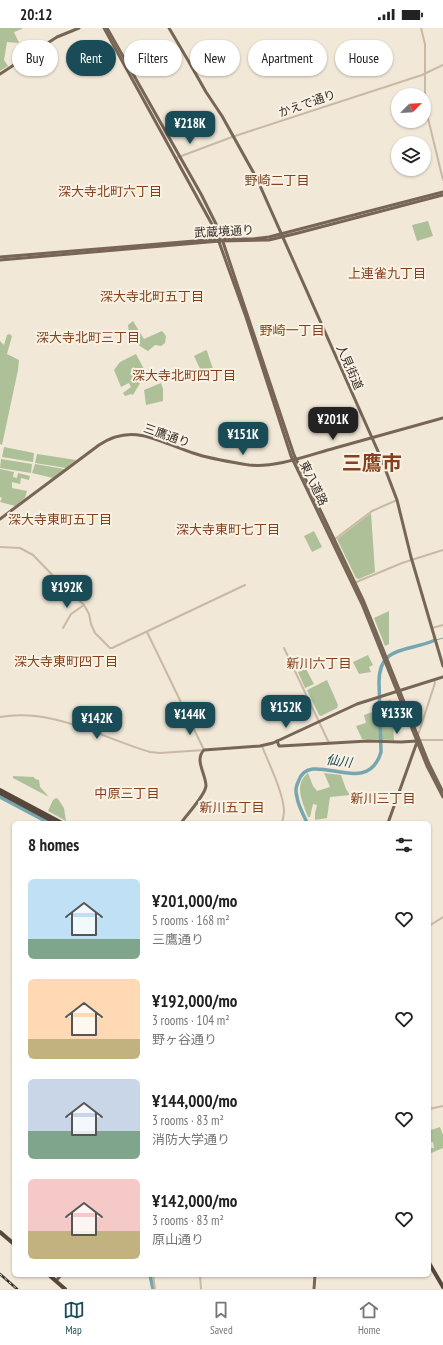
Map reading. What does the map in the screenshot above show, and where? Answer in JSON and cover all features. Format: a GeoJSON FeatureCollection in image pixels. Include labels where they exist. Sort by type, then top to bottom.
{"type":"FeatureCollection","features":[{"type":"Feature","properties":{"kind":"highway"},"geometry":{"type":"LineString","coordinates":[[0,790],[58,821]]}},
{"type":"Feature","properties":{"kind":"highway"},"geometry":{"type":"LineString","coordinates":[[0,793],[52,821]]}},
{"type":"Feature","properties":{"kind":"highway"},"geometry":{"type":"LineString","coordinates":[[0,1231],[12,1241]]}},
{"type":"Feature","properties":{"kind":"highway"},"geometry":{"type":"LineString","coordinates":[[431,1261],[443,1282]]}},
{"type":"Feature","properties":{"kind":"highway"},"geometry":{"type":"LineString","coordinates":[[431,1266],[443,1287]]}},
{"type":"Feature","properties":{"kind":"highway"},"geometry":{"type":"LineString","coordinates":[[52,1277],[66,1289]]}},
{"type":"Feature","properties":{"kind":"main road"},"geometry":{"type":"LineString","coordinates":[[0,74],[57,37],[79,28]]}},
{"type":"Feature","properties":{"kind":"main road","name":"東八道路"},"geometry":{"type":"LineString","coordinates":[[104,28],[191,182],[221,240],[294,459],[354,583],[433,778],[443,797]]}},
{"type":"Feature","properties":{"kind":"main road","name":"東八道路"},"geometry":{"type":"LineString","coordinates":[[107,28],[177,158]]}},
{"type":"Feature","properties":{"kind":"main road","name":"人見街道"},"geometry":{"type":"LineString","coordinates":[[169,28],[206,92],[222,116],[257,179],[372,437],[398,500],[412,560],[443,666]]}},
{"type":"Feature","properties":{"kind":"main road","name":"武蔵境通り"},"geometry":{"type":"LineString","coordinates":[[282,236],[443,194]]}},
{"type":"Feature","properties":{"kind":"main road","name":"武蔵境通り"},"geometry":{"type":"LineString","coordinates":[[0,258],[221,240],[259,241],[380,212],[443,194]]}},
{"type":"Feature","properties":{"kind":"main road"},"geometry":{"type":"LineString","coordinates":[[374,211],[380,210],[380,212]]}},
{"type":"Feature","properties":{"kind":"main road","name":"武蔵境通り"},"geometry":{"type":"LineString","coordinates":[[0,258],[166,246],[221,240]]}},
{"type":"Feature","properties":{"kind":"main road"},"geometry":{"type":"LineString","coordinates":[[162,244],[168,245],[166,246]]}},
{"type":"Feature","properties":{"kind":"main road","name":"三鷹通り"},"geometry":{"type":"LineString","coordinates":[[0,519],[99,445],[108,439],[123,434],[148,436],[196,454],[250,465],[270,465],[443,418]]}},
{"type":"Feature","properties":{"kind":"main road"},"geometry":{"type":"LineString","coordinates":[[182,821],[205,789],[206,781],[200,759],[201,753],[204,750],[262,746],[277,741],[354,705],[443,677]]}},
{"type":"Feature","properties":{"kind":"main road","name":"東八道路"},"geometry":{"type":"LineString","coordinates":[[398,691],[418,736]]}},
{"type":"Feature","properties":{"kind":"main road"},"geometry":{"type":"LineString","coordinates":[[415,729],[420,729]]}},
{"type":"Feature","properties":{"kind":"main road"},"geometry":{"type":"LineString","coordinates":[[389,821],[418,741],[418,736]]}},
{"type":"Feature","properties":{"kind":"main road"},"geometry":{"type":"LineString","coordinates":[[277,741],[279,746],[378,741],[418,741]]}},
{"type":"Feature","properties":{"kind":"main road","name":"東八道路"},"geometry":{"type":"LineString","coordinates":[[418,741],[443,792]]}},
{"type":"Feature","properties":{"kind":"main road"},"geometry":{"type":"LineString","coordinates":[[314,1277],[314,1289]]}},
{"type":"Feature","properties":{"kind":"street"},"geometry":{"type":"LineString","coordinates":[[421,28],[425,44],[425,106],[443,180]]}},
{"type":"Feature","properties":{"kind":"street","name":"かえで通り"},"geometry":{"type":"LineString","coordinates":[[177,158],[234,137],[425,74],[443,65]]}},
{"type":"Feature","properties":{"kind":"street"},"geometry":{"type":"LineString","coordinates":[[333,540],[372,511],[398,500]]}},
{"type":"Feature","properties":{"kind":"street"},"geometry":{"type":"LineString","coordinates":[[0,547],[20,548],[32,553],[64,587],[84,605],[89,614],[95,633],[110,648],[245,585]]}},
{"type":"Feature","properties":{"kind":"street"},"geometry":{"type":"LineString","coordinates":[[354,583],[402,563],[443,550]]}},
{"type":"Feature","properties":{"kind":"street"},"geometry":{"type":"LineString","coordinates":[[63,628],[71,614],[84,605]]}},
{"type":"Feature","properties":{"kind":"street"},"geometry":{"type":"LineString","coordinates":[[432,628],[443,625]]}},
{"type":"Feature","properties":{"kind":"street"},"geometry":{"type":"LineString","coordinates":[[0,716],[27,714],[55,718],[150,752],[160,753],[204,750],[147,632]]}},
{"type":"Feature","properties":{"kind":"street"},"geometry":{"type":"LineString","coordinates":[[284,648],[329,743]]}},
{"type":"Feature","properties":{"kind":"street"},"geometry":{"type":"LineString","coordinates":[[418,736],[435,683],[434,680]]}},
{"type":"Feature","properties":{"kind":"street"},"geometry":{"type":"LineString","coordinates":[[418,741],[443,740]]}},
{"type":"Feature","properties":{"kind":"street"},"geometry":{"type":"LineString","coordinates":[[262,746],[274,773],[283,806],[284,815],[282,821]]}},
{"type":"Feature","properties":{"kind":"street"},"geometry":{"type":"LineString","coordinates":[[431,925],[443,917]]}},
{"type":"Feature","properties":{"kind":"street"},"geometry":{"type":"LineString","coordinates":[[431,1109],[443,1106]]}},
{"type":"Feature","properties":{"kind":"street"},"geometry":{"type":"LineString","coordinates":[[153,1277],[155,1289]]}},
{"type":"Feature","properties":{"kind":"street"},"geometry":{"type":"LineString","coordinates":[[200,1277],[201,1289]]}},
{"type":"Feature","properties":{"kind":"green space"},"geometry":{"type":"Polygon","coordinates":[[[0,28],[22,28],[14,32],[18,40],[12,40],[12,42],[7,42],[4,60],[8,66],[0,71],[0,28]]]}},
{"type":"Feature","properties":{"kind":"green space"},"geometry":{"type":"Polygon","coordinates":[[[428,221],[433,236],[417,241],[412,225],[428,221]]]}},
{"type":"Feature","properties":{"kind":"green space"},"geometry":{"type":"Polygon","coordinates":[[[133,321],[144,339],[162,331],[166,336],[165,343],[161,346],[155,345],[148,351],[140,346],[135,342],[132,333],[129,333],[128,325],[133,321]]]}},
{"type":"Feature","properties":{"kind":"green space"},"geometry":{"type":"Polygon","coordinates":[[[9,334],[12,336],[7,354],[19,360],[2,445],[0,444],[0,341],[4,345],[7,335],[9,334]]]}},
{"type":"Feature","properties":{"kind":"green space"},"geometry":{"type":"Polygon","coordinates":[[[206,350],[213,369],[202,373],[194,356],[206,350]]]}},
{"type":"Feature","properties":{"kind":"green space"},"geometry":{"type":"Polygon","coordinates":[[[136,354],[146,373],[133,395],[131,394],[125,396],[123,393],[131,387],[129,383],[121,387],[114,370],[120,362],[136,354]]]}},
{"type":"Feature","properties":{"kind":"green space"},"geometry":{"type":"Polygon","coordinates":[[[161,383],[163,389],[163,401],[146,405],[144,390],[161,383]]]}},
{"type":"Feature","properties":{"kind":"green space"},"geometry":{"type":"Polygon","coordinates":[[[4,447],[34,453],[33,462],[2,457],[4,447]]]}},
{"type":"Feature","properties":{"kind":"green space"},"geometry":{"type":"Polygon","coordinates":[[[37,454],[76,460],[66,468],[35,463],[37,454]]]}},
{"type":"Feature","properties":{"kind":"green space"},"geometry":{"type":"Polygon","coordinates":[[[1,459],[32,464],[31,473],[0,468],[1,459]]]}},
{"type":"Feature","properties":{"kind":"green space"},"geometry":{"type":"Polygon","coordinates":[[[35,464],[64,470],[53,478],[32,473],[35,464]]]}},
{"type":"Feature","properties":{"kind":"green space"},"geometry":{"type":"Polygon","coordinates":[[[0,469],[14,472],[13,477],[17,478],[18,473],[30,476],[29,480],[21,478],[20,484],[12,482],[12,488],[27,491],[25,498],[15,506],[0,502],[2,498],[0,497],[0,469]]]}},
{"type":"Feature","properties":{"kind":"green space"},"geometry":{"type":"Polygon","coordinates":[[[371,513],[375,572],[359,579],[356,578],[337,539],[371,513]]]}},
{"type":"Feature","properties":{"kind":"green space"},"geometry":{"type":"Polygon","coordinates":[[[314,531],[322,547],[312,552],[304,536],[314,531]]]}},
{"type":"Feature","properties":{"kind":"green space"},"geometry":{"type":"Polygon","coordinates":[[[389,611],[389,644],[385,646],[374,618],[389,611]]]}},
{"type":"Feature","properties":{"kind":"green space"},"geometry":{"type":"Polygon","coordinates":[[[368,655],[373,665],[369,667],[371,672],[359,674],[353,662],[368,655]]]}},
{"type":"Feature","properties":{"kind":"green space"},"geometry":{"type":"Polygon","coordinates":[[[306,669],[314,684],[305,688],[298,672],[306,669]]]}},
{"type":"Feature","properties":{"kind":"green space"},"geometry":{"type":"Polygon","coordinates":[[[327,680],[338,705],[337,708],[321,716],[319,715],[307,690],[327,680]]]}},
{"type":"Feature","properties":{"kind":"green space"},"geometry":{"type":"Polygon","coordinates":[[[391,700],[394,740],[362,739],[356,726],[366,723],[364,715],[378,710],[378,702],[391,700]]]}},
{"type":"Feature","properties":{"kind":"green space"},"geometry":{"type":"Polygon","coordinates":[[[308,773],[313,786],[317,791],[330,787],[324,773],[341,775],[350,795],[330,797],[327,818],[315,820],[317,805],[313,804],[310,817],[308,817],[300,794],[300,788],[303,777],[308,773]]]}},
{"type":"Feature","properties":{"kind":"green space"},"geometry":{"type":"Polygon","coordinates":[[[13,776],[34,777],[35,779],[39,780],[40,787],[49,797],[13,778],[13,776]]]}},
{"type":"Feature","properties":{"kind":"green space"},"geometry":{"type":"Polygon","coordinates":[[[56,798],[64,808],[66,821],[48,811],[53,800],[56,798]]]}},
{"type":"Feature","properties":{"kind":"green space"},"geometry":{"type":"Polygon","coordinates":[[[440,1127],[443,1135],[443,1148],[431,1153],[431,1148],[434,1148],[433,1142],[431,1142],[431,1130],[440,1127]]]}},
{"type":"Feature","properties":{"kind":"waterway","name":"仙川"},"geometry":{"type":"LineString","coordinates":[[436,640],[443,638]]}},
{"type":"Feature","properties":{"kind":"waterway","name":"仙川"},"geometry":{"type":"LineString","coordinates":[[306,821],[296,795],[296,788],[299,780],[305,772],[315,769],[352,774],[364,772],[374,766],[381,752],[379,682],[380,670],[384,661],[390,655],[398,651],[435,640]]}},
{"type":"Feature","properties":{"kind":"waterway"},"geometry":{"type":"LineString","coordinates":[[0,797],[45,821]]}},
{"type":"Feature","properties":{"kind":"waterway","name":"仙川"},"geometry":{"type":"LineString","coordinates":[[150,1277],[153,1289]]}},
{"type":"Feature","properties":{"kind":"railway"},"geometry":{"type":"LineString","coordinates":[[0,1274],[17,1289]]}},
{"type":"Feature","properties":{"kind":"district","name":"野崎二丁目"},"geometry":{"type":"Point","coordinates":[277,180]}},
{"type":"Feature","properties":{"kind":"district","name":"深大寺北町六丁目"},"geometry":{"type":"Point","coordinates":[110,191]}},
{"type":"Feature","properties":{"kind":"district","name":"上連雀九丁目"},"geometry":{"type":"Point","coordinates":[387,273]}},
{"type":"Feature","properties":{"kind":"district","name":"深大寺北町五丁目"},"geometry":{"type":"Point","coordinates":[152,296]}},
{"type":"Feature","properties":{"kind":"district","name":"野崎一丁目"},"geometry":{"type":"Point","coordinates":[292,330]}},
{"type":"Feature","properties":{"kind":"district","name":"深大寺北町三丁目"},"geometry":{"type":"Point","coordinates":[88,337]}},
{"type":"Feature","properties":{"kind":"district","name":"深大寺北町四丁目"},"geometry":{"type":"Point","coordinates":[184,375]}},
{"type":"Feature","properties":{"kind":"district","name":"三鷹市"},"geometry":{"type":"Point","coordinates":[372,463]}},
{"type":"Feature","properties":{"kind":"district","name":"深大寺東町五丁目"},"geometry":{"type":"Point","coordinates":[60,519]}},
{"type":"Feature","properties":{"kind":"district","name":"深大寺東町七丁目"},"geometry":{"type":"Point","coordinates":[228,529]}},
{"type":"Feature","properties":{"kind":"district","name":"深大寺東町四丁目"},"geometry":{"type":"Point","coordinates":[66,661]}},
{"type":"Feature","properties":{"kind":"district","name":"新川六丁目"},"geometry":{"type":"Point","coordinates":[319,663]}},
{"type":"Feature","properties":{"kind":"district","name":"中原三丁目"},"geometry":{"type":"Point","coordinates":[127,793]}},
{"type":"Feature","properties":{"kind":"district","name":"新川三丁目"},"geometry":{"type":"Point","coordinates":[383,798]}},
{"type":"Feature","properties":{"kind":"district","name":"新川五丁目"},"geometry":{"type":"Point","coordinates":[232,807]}}]}
